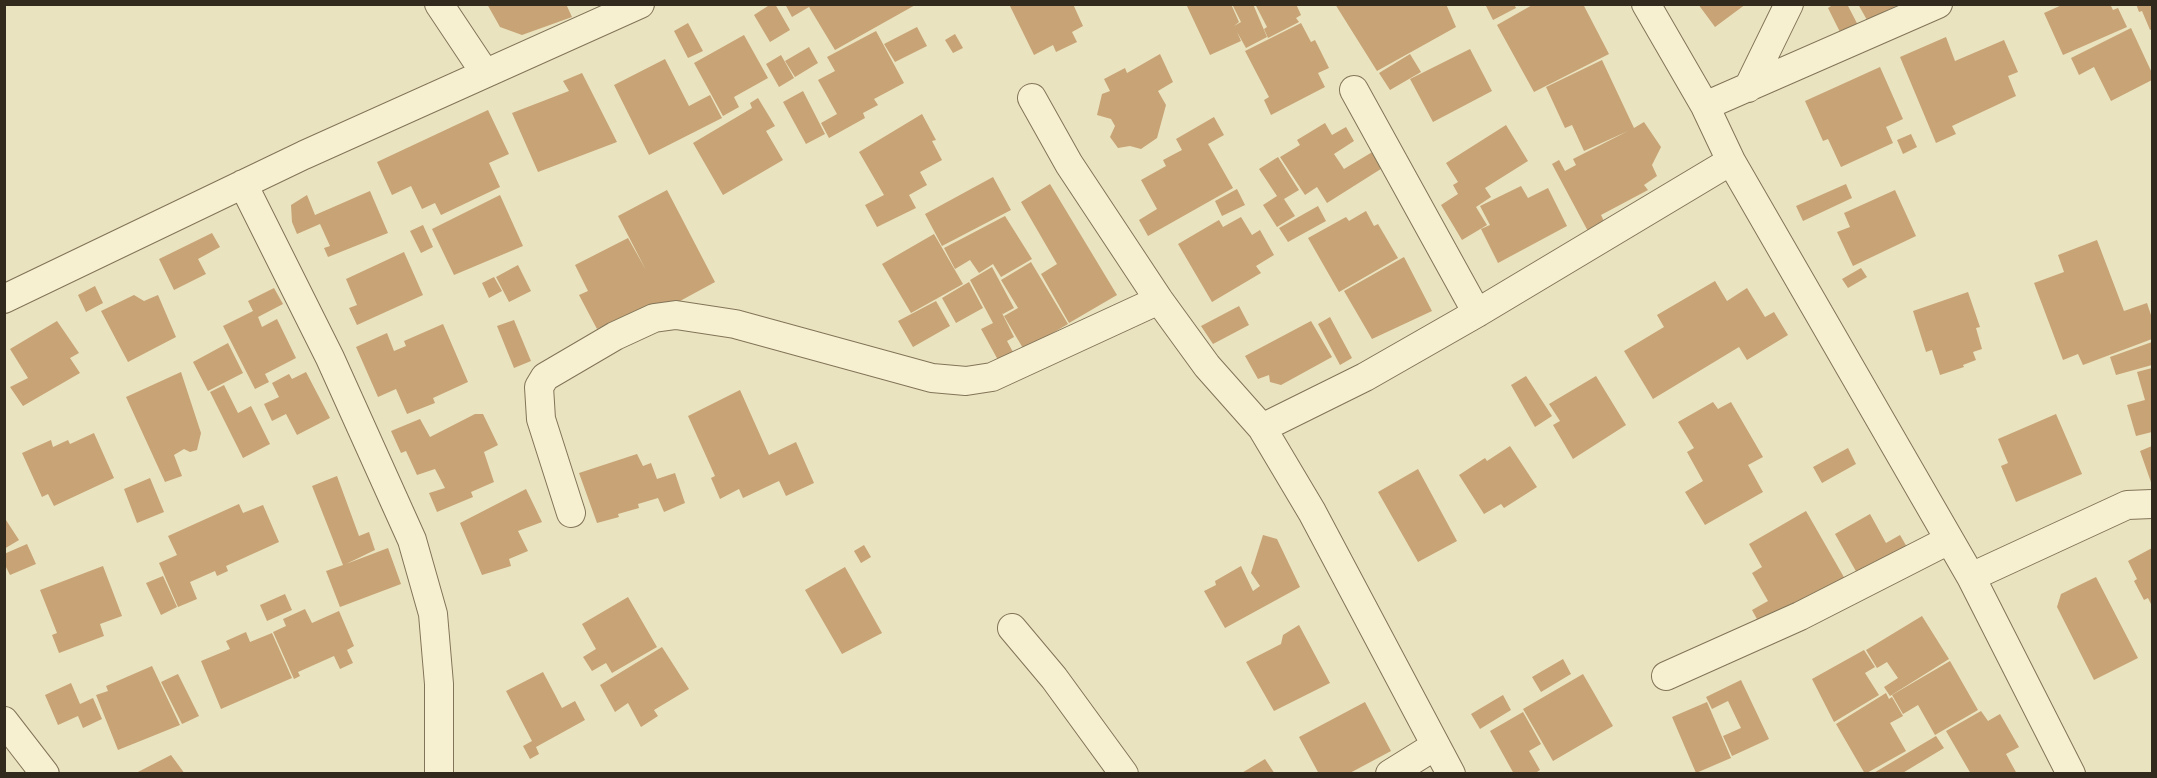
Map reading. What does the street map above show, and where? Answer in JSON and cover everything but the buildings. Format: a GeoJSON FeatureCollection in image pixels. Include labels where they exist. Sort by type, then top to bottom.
{"type":"FeatureCollection","features":[{"type":"Feature","properties":{"kind":"street"},"geometry":{"type":"LineString","coordinates":[[440,4],[485,73]]}},
{"type":"Feature","properties":{"kind":"street"},"geometry":{"type":"LineString","coordinates":[[4,299],[243,184],[640,4]]}},
{"type":"Feature","properties":{"kind":"street"},"geometry":{"type":"LineString","coordinates":[[1646,4],[1705,106],[1731,161],[1971,577],[2071,774]]}},
{"type":"Feature","properties":{"kind":"street"},"geometry":{"type":"LineString","coordinates":[[1748,87],[1790,4]]}},
{"type":"Feature","properties":{"kind":"street"},"geometry":{"type":"LineString","coordinates":[[1705,106],[1938,4]]}},
{"type":"Feature","properties":{"kind":"street"},"geometry":{"type":"LineString","coordinates":[[1354,90],[1477,313]]}},
{"type":"Feature","properties":{"kind":"street"},"geometry":{"type":"LineString","coordinates":[[1032,98],[1069,164],[1159,300],[1207,366],[1262,428],[1312,513],[1451,774]]}},
{"type":"Feature","properties":{"kind":"street"},"geometry":{"type":"LineString","coordinates":[[1262,428],[1365,377],[1477,313],[1731,161]]}},
{"type":"Feature","properties":{"kind":"street"},"geometry":{"type":"LineString","coordinates":[[243,184],[330,357],[412,540],[433,614],[439,684],[439,774]]}},
{"type":"Feature","properties":{"kind":"street"},"geometry":{"type":"LineString","coordinates":[[571,513],[541,418],[539,387],[545,377],[615,336],[654,318],[676,315],[735,324],[932,378],[966,381],[992,377],[1159,300]]}},
{"type":"Feature","properties":{"kind":"street"},"geometry":{"type":"LineString","coordinates":[[1971,577],[2127,505],[2152,504]]}},
{"type":"Feature","properties":{"kind":"street"},"geometry":{"type":"LineString","coordinates":[[1666,676],[1800,616],[1949,540]]}},
{"type":"Feature","properties":{"kind":"street"},"geometry":{"type":"LineString","coordinates":[[1012,628],[1054,678],[1124,774]]}},
{"type":"Feature","properties":{"kind":"street"},"geometry":{"type":"LineString","coordinates":[[4,721],[45,774]]}},
{"type":"Feature","properties":{"kind":"street"},"geometry":{"type":"LineString","coordinates":[[1390,774],[1435,746]]}}]}
